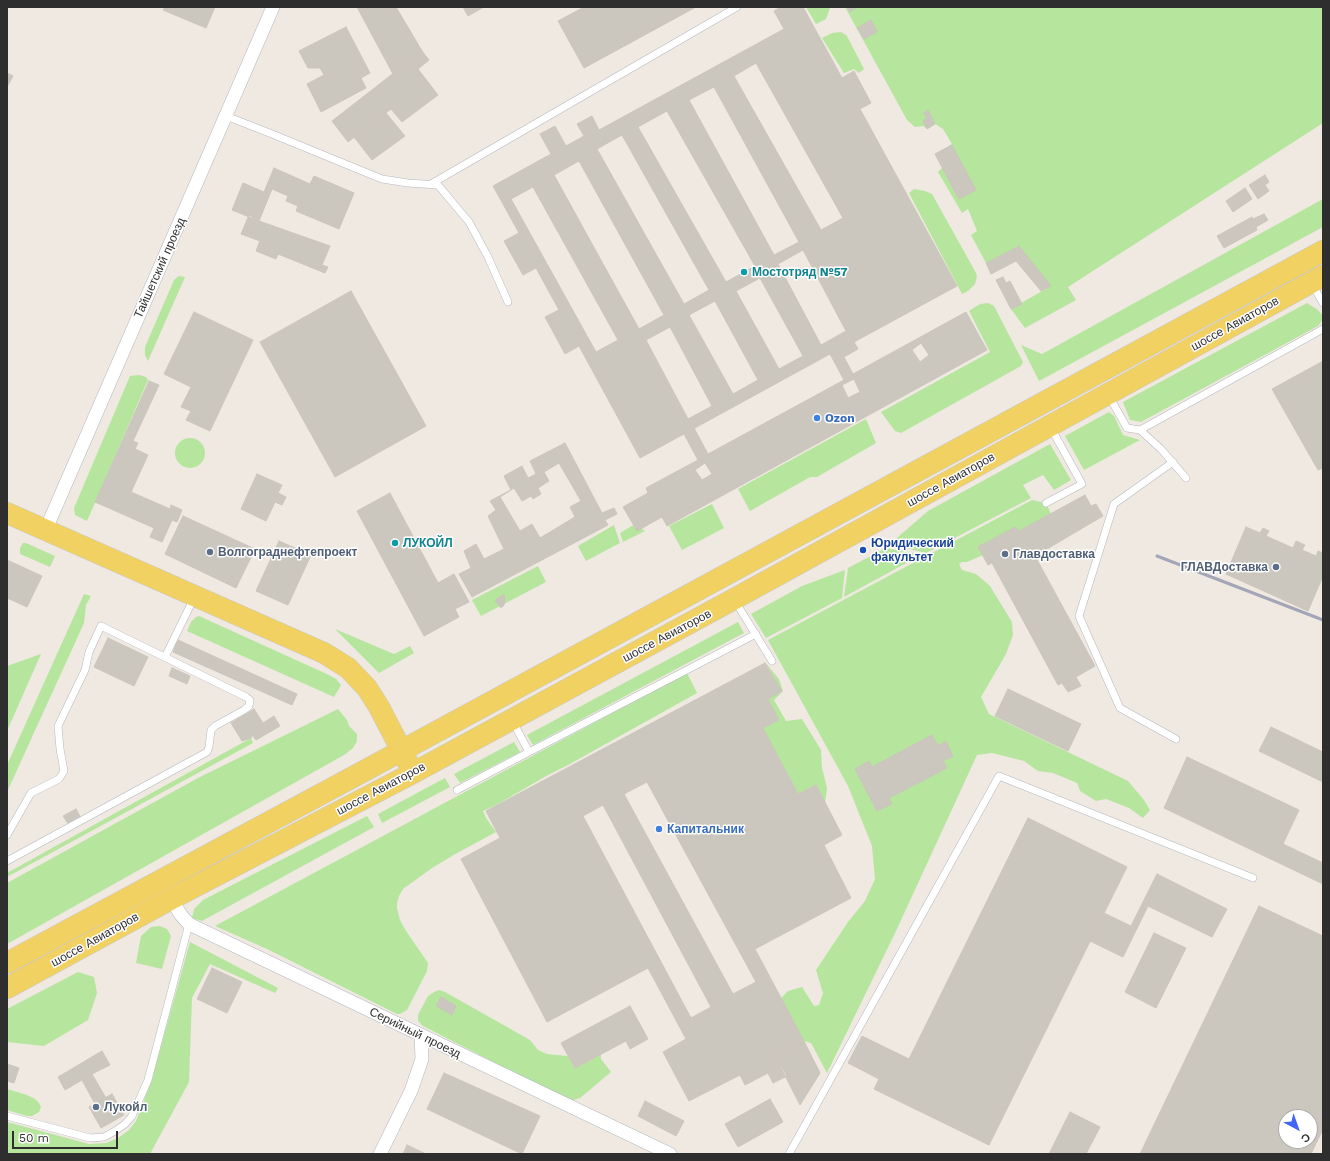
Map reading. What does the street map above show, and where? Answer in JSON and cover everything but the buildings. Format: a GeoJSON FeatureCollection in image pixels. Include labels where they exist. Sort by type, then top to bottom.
{"type":"FeatureCollection","features":[{"type":"Feature","properties":{"kind":"main road","name":"шоссе Авиаторов"},"geometry":{"type":"LineString","coordinates":[[7,963],[346,781],[1323,251]]}},
{"type":"Feature","properties":{"kind":"main road","name":"шоссе Авиаторов"},"geometry":{"type":"LineString","coordinates":[[7,988],[171,899],[413,773],[734,599],[1317,279]]}},
{"type":"Feature","properties":{"kind":"main road"},"geometry":{"type":"LineString","coordinates":[[7,513],[324,653],[348,668],[367,688],[379,706],[413,773]]}},
{"type":"Feature","properties":{"kind":"street","name":"Тайшетский проезд"},"geometry":{"type":"LineString","coordinates":[[46,529],[273,7]]}},
{"type":"Feature","properties":{"kind":"street","name":"Серийный проезд"},"geometry":{"type":"LineString","coordinates":[[171,899],[181,915],[189,924],[670,1154]]}},
{"type":"Feature","properties":{"kind":"street"},"geometry":{"type":"LineString","coordinates":[[380,1154],[411,1091],[422,1059],[420,1035]]}},
{"type":"Feature","properties":{"kind":"lane"},"geometry":{"type":"LineString","coordinates":[[430,184],[737,7]]}},
{"type":"Feature","properties":{"kind":"lane"},"geometry":{"type":"LineString","coordinates":[[226,116],[382,178],[408,183],[438,185],[469,222],[488,257],[508,302]]}},
{"type":"Feature","properties":{"kind":"lane"},"geometry":{"type":"LineString","coordinates":[[1317,279],[1323,303]]}},
{"type":"Feature","properties":{"kind":"lane"},"geometry":{"type":"LineString","coordinates":[[1140,430],[1323,329]]}},
{"type":"Feature","properties":{"kind":"lane"},"geometry":{"type":"LineString","coordinates":[[1108,394],[1128,428],[1140,430],[1161,449],[1186,478]]}},
{"type":"Feature","properties":{"kind":"lane"},"geometry":{"type":"LineString","coordinates":[[1046,503],[1082,484],[1050,426]]}},
{"type":"Feature","properties":{"kind":"lane"},"geometry":{"type":"LineString","coordinates":[[1173,462],[1114,504],[1080,616],[1120,708],[1176,739]]}},
{"type":"Feature","properties":{"kind":"lane"},"geometry":{"type":"LineString","coordinates":[[165,657],[195,596]]}},
{"type":"Feature","properties":{"kind":"lane"},"geometry":{"type":"LineString","coordinates":[[734,599],[772,661]]}},
{"type":"Feature","properties":{"kind":"lane"},"geometry":{"type":"LineString","coordinates":[[7,835],[31,793],[59,779],[64,771],[58,726],[85,670],[89,652],[101,626],[246,696],[250,700],[249,706],[244,710],[215,726],[211,730],[207,752],[7,861]]}},
{"type":"Feature","properties":{"kind":"lane"},"geometry":{"type":"LineString","coordinates":[[458,790],[528,752],[756,634]]}},
{"type":"Feature","properties":{"kind":"lane"},"geometry":{"type":"LineString","coordinates":[[511,719],[528,752]]}},
{"type":"Feature","properties":{"kind":"lane"},"geometry":{"type":"LineString","coordinates":[[789,1154],[999,776],[1253,878]]}},
{"type":"Feature","properties":{"kind":"lane"},"geometry":{"type":"LineString","coordinates":[[7,1116],[90,1138],[104,1136],[125,1124],[132,1116],[148,1080],[189,924]]}},
{"type":"Feature","properties":{"kind":"green space"},"geometry":{"type":"Polygon","coordinates":[[[806,7],[830,8],[826,19],[816,24],[806,7]]]}},
{"type":"Feature","properties":{"kind":"green space"},"geometry":{"type":"Polygon","coordinates":[[[845,7],[1323,7],[1323,123],[1068,287],[1076,300],[1025,328],[1011,309],[1049,287],[1019,247],[986,263],[971,235],[977,231],[968,209],[962,213],[938,172],[942,168],[935,154],[952,144],[943,129],[935,124],[927,129],[923,126],[915,127],[907,120],[845,7]]]}},
{"type":"Feature","properties":{"kind":"green space"},"geometry":{"type":"Polygon","coordinates":[[[841,32],[846,35],[864,69],[859,73],[854,69],[844,73],[822,38],[832,33],[841,32]]]}},
{"type":"Feature","properties":{"kind":"green space"},"geometry":{"type":"Polygon","coordinates":[[[914,189],[932,194],[975,271],[977,276],[975,284],[968,291],[962,294],[909,193],[914,189]]]}},
{"type":"Feature","properties":{"kind":"green space"},"geometry":{"type":"Polygon","coordinates":[[[1323,199],[1323,227],[1039,381],[1021,345],[1042,354],[1323,199]]]}},
{"type":"Feature","properties":{"kind":"green space"},"geometry":{"type":"Polygon","coordinates":[[[179,276],[185,277],[148,361],[145,355],[145,347],[174,280],[179,276]]]}},
{"type":"Feature","properties":{"kind":"green space"},"geometry":{"type":"Polygon","coordinates":[[[988,303],[994,306],[1023,362],[1021,366],[901,433],[895,431],[881,412],[990,352],[969,311],[980,304],[988,303]]]}},
{"type":"Feature","properties":{"kind":"green space"},"geometry":{"type":"Polygon","coordinates":[[[1307,303],[1318,310],[1323,316],[1323,319],[1318,326],[1141,422],[1130,420],[1123,402],[1307,303]]]}},
{"type":"Feature","properties":{"kind":"green space"},"geometry":{"type":"Polygon","coordinates":[[[139,375],[146,377],[148,380],[87,521],[75,515],[74,508],[130,376],[139,375]]]}},
{"type":"Feature","properties":{"kind":"green space"},"geometry":{"type":"Polygon","coordinates":[[[1109,412],[1114,416],[1123,435],[1140,440],[1084,470],[1065,436],[1109,412]]]}},
{"type":"Feature","properties":{"kind":"green space"},"geometry":{"type":"Polygon","coordinates":[[[866,419],[876,443],[817,477],[810,477],[750,511],[738,489],[866,419]]]}},
{"type":"Feature","properties":{"kind":"green space"},"geometry":{"type":"Polygon","coordinates":[[[190,438],[196,439],[204,447],[204,459],[196,467],[190,468],[184,467],[176,459],[175,453],[176,447],[184,439],[190,438]]]}},
{"type":"Feature","properties":{"kind":"green space"},"geometry":{"type":"Polygon","coordinates":[[[1050,444],[1071,480],[1054,490],[1043,475],[1023,485],[1031,498],[926,553],[890,544],[928,511],[1050,444]]]}},
{"type":"Feature","properties":{"kind":"green space"},"geometry":{"type":"Polygon","coordinates":[[[1032,500],[1046,503],[1051,514],[1019,531],[1015,527],[979,547],[983,555],[959,564],[962,570],[976,574],[990,586],[1012,622],[1013,635],[1006,654],[981,697],[989,714],[1128,781],[1144,800],[1150,810],[1143,818],[1129,808],[1106,799],[1096,801],[1080,791],[1077,783],[1053,773],[1038,771],[1024,761],[992,753],[977,755],[896,931],[827,1073],[811,1043],[804,1041],[781,998],[788,991],[802,987],[814,1006],[819,1005],[823,993],[816,970],[848,922],[865,901],[875,879],[872,846],[848,786],[768,640],[1032,500]]]}},
{"type":"Feature","properties":{"kind":"green space"},"geometry":{"type":"Polygon","coordinates":[[[712,504],[724,528],[682,550],[669,526],[712,504]]]}},
{"type":"Feature","properties":{"kind":"green space"},"geometry":{"type":"Polygon","coordinates":[[[635,524],[645,531],[623,542],[620,533],[635,524]]]}},
{"type":"Feature","properties":{"kind":"green space"},"geometry":{"type":"Polygon","coordinates":[[[614,525],[620,543],[586,561],[578,546],[614,525]]]}},
{"type":"Feature","properties":{"kind":"green space"},"geometry":{"type":"Polygon","coordinates":[[[23,543],[55,556],[50,567],[20,554],[20,548],[23,543]]]}},
{"type":"Feature","properties":{"kind":"green space"},"geometry":{"type":"Polygon","coordinates":[[[886,548],[921,555],[844,597],[848,568],[886,548]]]}},
{"type":"Feature","properties":{"kind":"green space"},"geometry":{"type":"Polygon","coordinates":[[[538,566],[546,582],[481,616],[472,600],[538,566]]]}},
{"type":"Feature","properties":{"kind":"green space"},"geometry":{"type":"Polygon","coordinates":[[[845,570],[842,598],[766,638],[751,614],[802,586],[845,570]]]}},
{"type":"Feature","properties":{"kind":"green space"},"geometry":{"type":"Polygon","coordinates":[[[84,594],[91,596],[86,605],[84,623],[7,792],[7,765],[84,594]]]}},
{"type":"Feature","properties":{"kind":"green space"},"geometry":{"type":"Polygon","coordinates":[[[199,616],[329,675],[336,679],[341,685],[334,697],[187,631],[191,622],[199,616]]]}},
{"type":"Feature","properties":{"kind":"green space"},"geometry":{"type":"Polygon","coordinates":[[[738,622],[744,633],[533,745],[527,735],[738,622]]]}},
{"type":"Feature","properties":{"kind":"green space"},"geometry":{"type":"Polygon","coordinates":[[[335,629],[394,654],[410,646],[414,653],[379,673],[335,629]]]}},
{"type":"Feature","properties":{"kind":"green space"},"geometry":{"type":"Polygon","coordinates":[[[41,654],[7,731],[7,666],[41,654]]]}},
{"type":"Feature","properties":{"kind":"green space"},"geometry":{"type":"Polygon","coordinates":[[[765,662],[779,679],[783,691],[774,700],[786,721],[802,719],[821,750],[822,768],[827,788],[825,803],[816,785],[798,794],[763,728],[779,720],[768,699],[782,691],[765,662]]]}},
{"type":"Feature","properties":{"kind":"green space"},"geometry":{"type":"Polygon","coordinates":[[[687,673],[697,693],[483,811],[496,832],[432,868],[403,889],[397,903],[400,920],[428,963],[427,971],[407,1010],[400,1014],[397,1014],[267,949],[215,926],[687,673]]]}},
{"type":"Feature","properties":{"kind":"green space"},"geometry":{"type":"Polygon","coordinates":[[[338,709],[347,720],[349,726],[357,734],[357,741],[353,748],[344,755],[7,944],[7,883],[198,778],[338,709]]]}},
{"type":"Feature","properties":{"kind":"green space"},"geometry":{"type":"Polygon","coordinates":[[[251,738],[253,743],[7,877],[7,873],[251,738]]]}},
{"type":"Feature","properties":{"kind":"green space"},"geometry":{"type":"Polygon","coordinates":[[[514,742],[520,752],[460,783],[454,774],[514,742]]]}},
{"type":"Feature","properties":{"kind":"green space"},"geometry":{"type":"Polygon","coordinates":[[[445,778],[450,787],[382,823],[378,814],[445,778]]]}},
{"type":"Feature","properties":{"kind":"green space"},"geometry":{"type":"Polygon","coordinates":[[[367,816],[374,827],[202,921],[192,918],[194,909],[203,900],[367,816]]]}},
{"type":"Feature","properties":{"kind":"green space"},"geometry":{"type":"Polygon","coordinates":[[[160,926],[167,929],[171,936],[162,969],[136,963],[141,936],[151,927],[160,926]]]}},
{"type":"Feature","properties":{"kind":"green space"},"geometry":{"type":"Polygon","coordinates":[[[190,942],[278,988],[275,993],[210,964],[192,998],[189,1082],[150,1154],[7,1154],[7,1122],[89,1144],[106,1143],[118,1138],[129,1130],[136,1121],[151,1082],[190,942]]]}},
{"type":"Feature","properties":{"kind":"green space"},"geometry":{"type":"Polygon","coordinates":[[[78,972],[94,977],[97,993],[88,1020],[44,1046],[7,1042],[7,1009],[78,972]]]}},
{"type":"Feature","properties":{"kind":"green space"},"geometry":{"type":"Polygon","coordinates":[[[439,990],[530,1040],[538,1050],[547,1054],[568,1056],[575,1068],[601,1054],[601,1059],[611,1072],[580,1098],[570,1101],[423,1026],[418,1021],[418,1015],[428,996],[439,990]]]}},
{"type":"Feature","properties":{"kind":"green space"},"geometry":{"type":"Polygon","coordinates":[[[7,1089],[35,1099],[41,1107],[39,1112],[32,1116],[27,1116],[7,1110],[7,1089]]]}},
{"type":"Feature","properties":{"kind":"railway"},"geometry":{"type":"LineString","coordinates":[[1157,556],[1323,620]]}},
{"type":"Feature","properties":{"kind":"place","name":"Мостотряд №57"},"geometry":{"type":"Point","coordinates":[744,272]}},
{"type":"Feature","properties":{"kind":"place","name":"Ozon"},"geometry":{"type":"Point","coordinates":[817,418]}},
{"type":"Feature","properties":{"kind":"place","name":"ЛУКОЙЛ"},"geometry":{"type":"Point","coordinates":[395,543]}},
{"type":"Feature","properties":{"kind":"place","name":"Юридический факультет"},"geometry":{"type":"Point","coordinates":[863,550]}},
{"type":"Feature","properties":{"kind":"place","name":"Волгограднефтепроект"},"geometry":{"type":"Point","coordinates":[210,552]}},
{"type":"Feature","properties":{"kind":"place","name":"Главдоставка"},"geometry":{"type":"Point","coordinates":[1005,554]}},
{"type":"Feature","properties":{"kind":"place","name":"ГЛАВДоставка"},"geometry":{"type":"Point","coordinates":[1276,567]}},
{"type":"Feature","properties":{"kind":"place","name":"Капитальник"},"geometry":{"type":"Point","coordinates":[659,829]}},
{"type":"Feature","properties":{"kind":"place","name":"Лукойл"},"geometry":{"type":"Point","coordinates":[96,1107]}}]}
